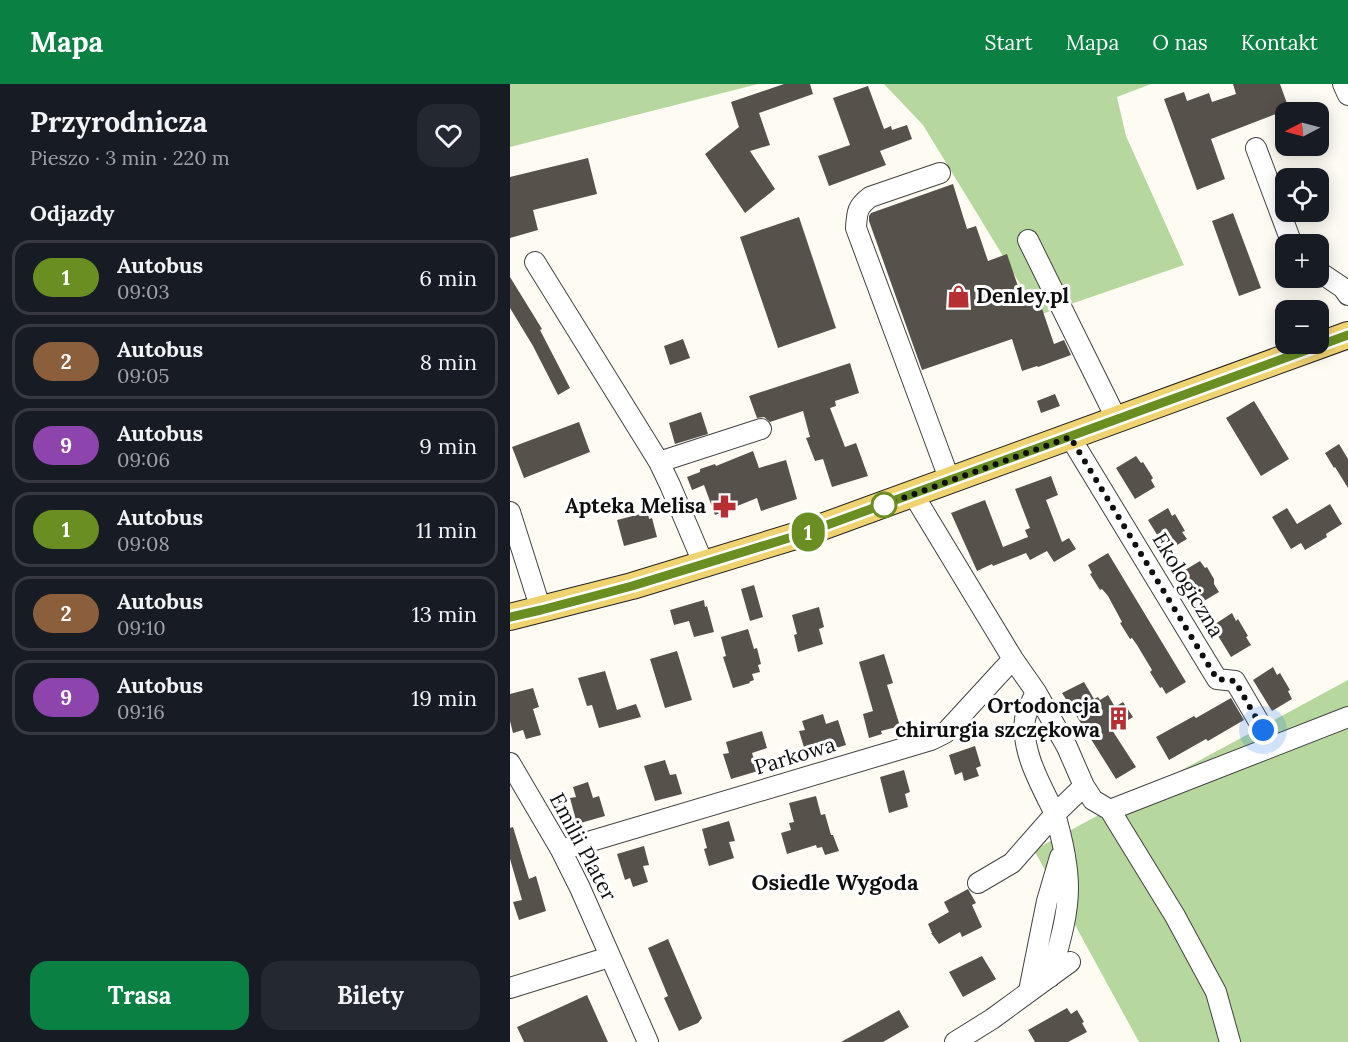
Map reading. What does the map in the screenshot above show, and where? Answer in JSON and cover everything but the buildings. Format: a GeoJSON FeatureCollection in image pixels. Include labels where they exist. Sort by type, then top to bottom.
{"type":"FeatureCollection","features":[{"type":"Feature","properties":{"kind":"main road"},"geometry":{"type":"LineString","coordinates":[[510,617],[704,565],[805,533],[1348,335]]}},
{"type":"Feature","properties":{"kind":"street"},"geometry":{"type":"LineString","coordinates":[[1343,84],[1348,95]]}},
{"type":"Feature","properties":{"kind":"street"},"geometry":{"type":"LineString","coordinates":[[1256,148],[1288,234]]}},
{"type":"Feature","properties":{"kind":"street"},"geometry":{"type":"LineString","coordinates":[[940,173],[870,197],[861,204],[857,213],[856,228],[950,481]]}},
{"type":"Feature","properties":{"kind":"street"},"geometry":{"type":"LineString","coordinates":[[1028,240],[1117,420]]}},
{"type":"Feature","properties":{"kind":"street"},"geometry":{"type":"LineString","coordinates":[[535,262],[659,462],[704,565]]}},
{"type":"Feature","properties":{"kind":"street"},"geometry":{"type":"LineString","coordinates":[[1329,278],[1343,288],[1348,295]]}},
{"type":"Feature","properties":{"kind":"street"},"geometry":{"type":"LineString","coordinates":[[659,462],[761,429]]}},
{"type":"Feature","properties":{"kind":"street","name":"Ekologiczna"},"geometry":{"type":"LineString","coordinates":[[1070,437],[1217,679],[1235,681],[1273,746]]}},
{"type":"Feature","properties":{"kind":"street"},"geometry":{"type":"LineString","coordinates":[[913,494],[1036,692],[1067,747],[1084,786],[1093,800],[1110,810],[1175,916],[1216,992],[1230,1042]]}},
{"type":"Feature","properties":{"kind":"street"},"geometry":{"type":"LineString","coordinates":[[510,512],[541,610]]}},
{"type":"Feature","properties":{"kind":"street","name":"Parkowa"},"geometry":{"type":"LineString","coordinates":[[561,850],[931,740],[945,734],[1013,658]]}},
{"type":"Feature","properties":{"kind":"street"},"geometry":{"type":"LineString","coordinates":[[1036,692],[1025,718],[1026,749],[1055,814],[1063,844],[1068,889],[1064,927],[1050,976]]}},
{"type":"Feature","properties":{"kind":"street"},"geometry":{"type":"LineString","coordinates":[[1110,810],[1348,717]]}},
{"type":"Feature","properties":{"kind":"street","name":"Emilii Plater"},"geometry":{"type":"LineString","coordinates":[[510,763],[561,850],[580,888],[648,1042]]}},
{"type":"Feature","properties":{"kind":"street"},"geometry":{"type":"LineString","coordinates":[[978,883],[1012,863],[1055,814],[1084,786]]}},
{"type":"Feature","properties":{"kind":"street"},"geometry":{"type":"LineString","coordinates":[[1029,991],[1047,901],[1063,844]]}},
{"type":"Feature","properties":{"kind":"street"},"geometry":{"type":"LineString","coordinates":[[510,988],[603,959],[609,955]]}},
{"type":"Feature","properties":{"kind":"street"},"geometry":{"type":"LineString","coordinates":[[955,1042],[992,1019],[1070,963]]}},
{"type":"Feature","properties":{"kind":"green space"},"geometry":{"type":"Polygon","coordinates":[[[510,84],[758,84],[510,147],[510,84]]]}},
{"type":"Feature","properties":{"kind":"green space"},"geometry":{"type":"Polygon","coordinates":[[[884,84],[1151,84],[1117,97],[1126,136],[1184,265],[1039,315],[923,125],[884,84]]]}},
{"type":"Feature","properties":{"kind":"green space"},"geometry":{"type":"Polygon","coordinates":[[[1348,680],[1348,1042],[1139,1042],[1034,850],[1348,680]]]}},
{"type":"Feature","properties":{"kind":"bus line","name":"1"},"geometry":{"type":"LineString","coordinates":[[510,617],[632,586],[805,533],[1348,335]]}},
{"type":"Feature","properties":{"kind":"place","name":"Denley.pl"},"geometry":{"type":"Point","coordinates":[958,296]}},
{"type":"Feature","properties":{"kind":"place","name":"Apteka Melisa"},"geometry":{"type":"Point","coordinates":[724,506]}},
{"type":"Feature","properties":{"kind":"place","name":"Ortodoncja chirurgia szczękowa"},"geometry":{"type":"Point","coordinates":[1118,718]}},
{"type":"Feature","properties":{"kind":"district","name":"Osiedle Wygoda"},"geometry":{"type":"Point","coordinates":[835,882]}},
{"type":"Feature","properties":{"kind":"route"},"geometry":{"type":"LineString","coordinates":[[884,505],[1070,437],[1217,679],[1235,681],[1263,730]]}}]}
